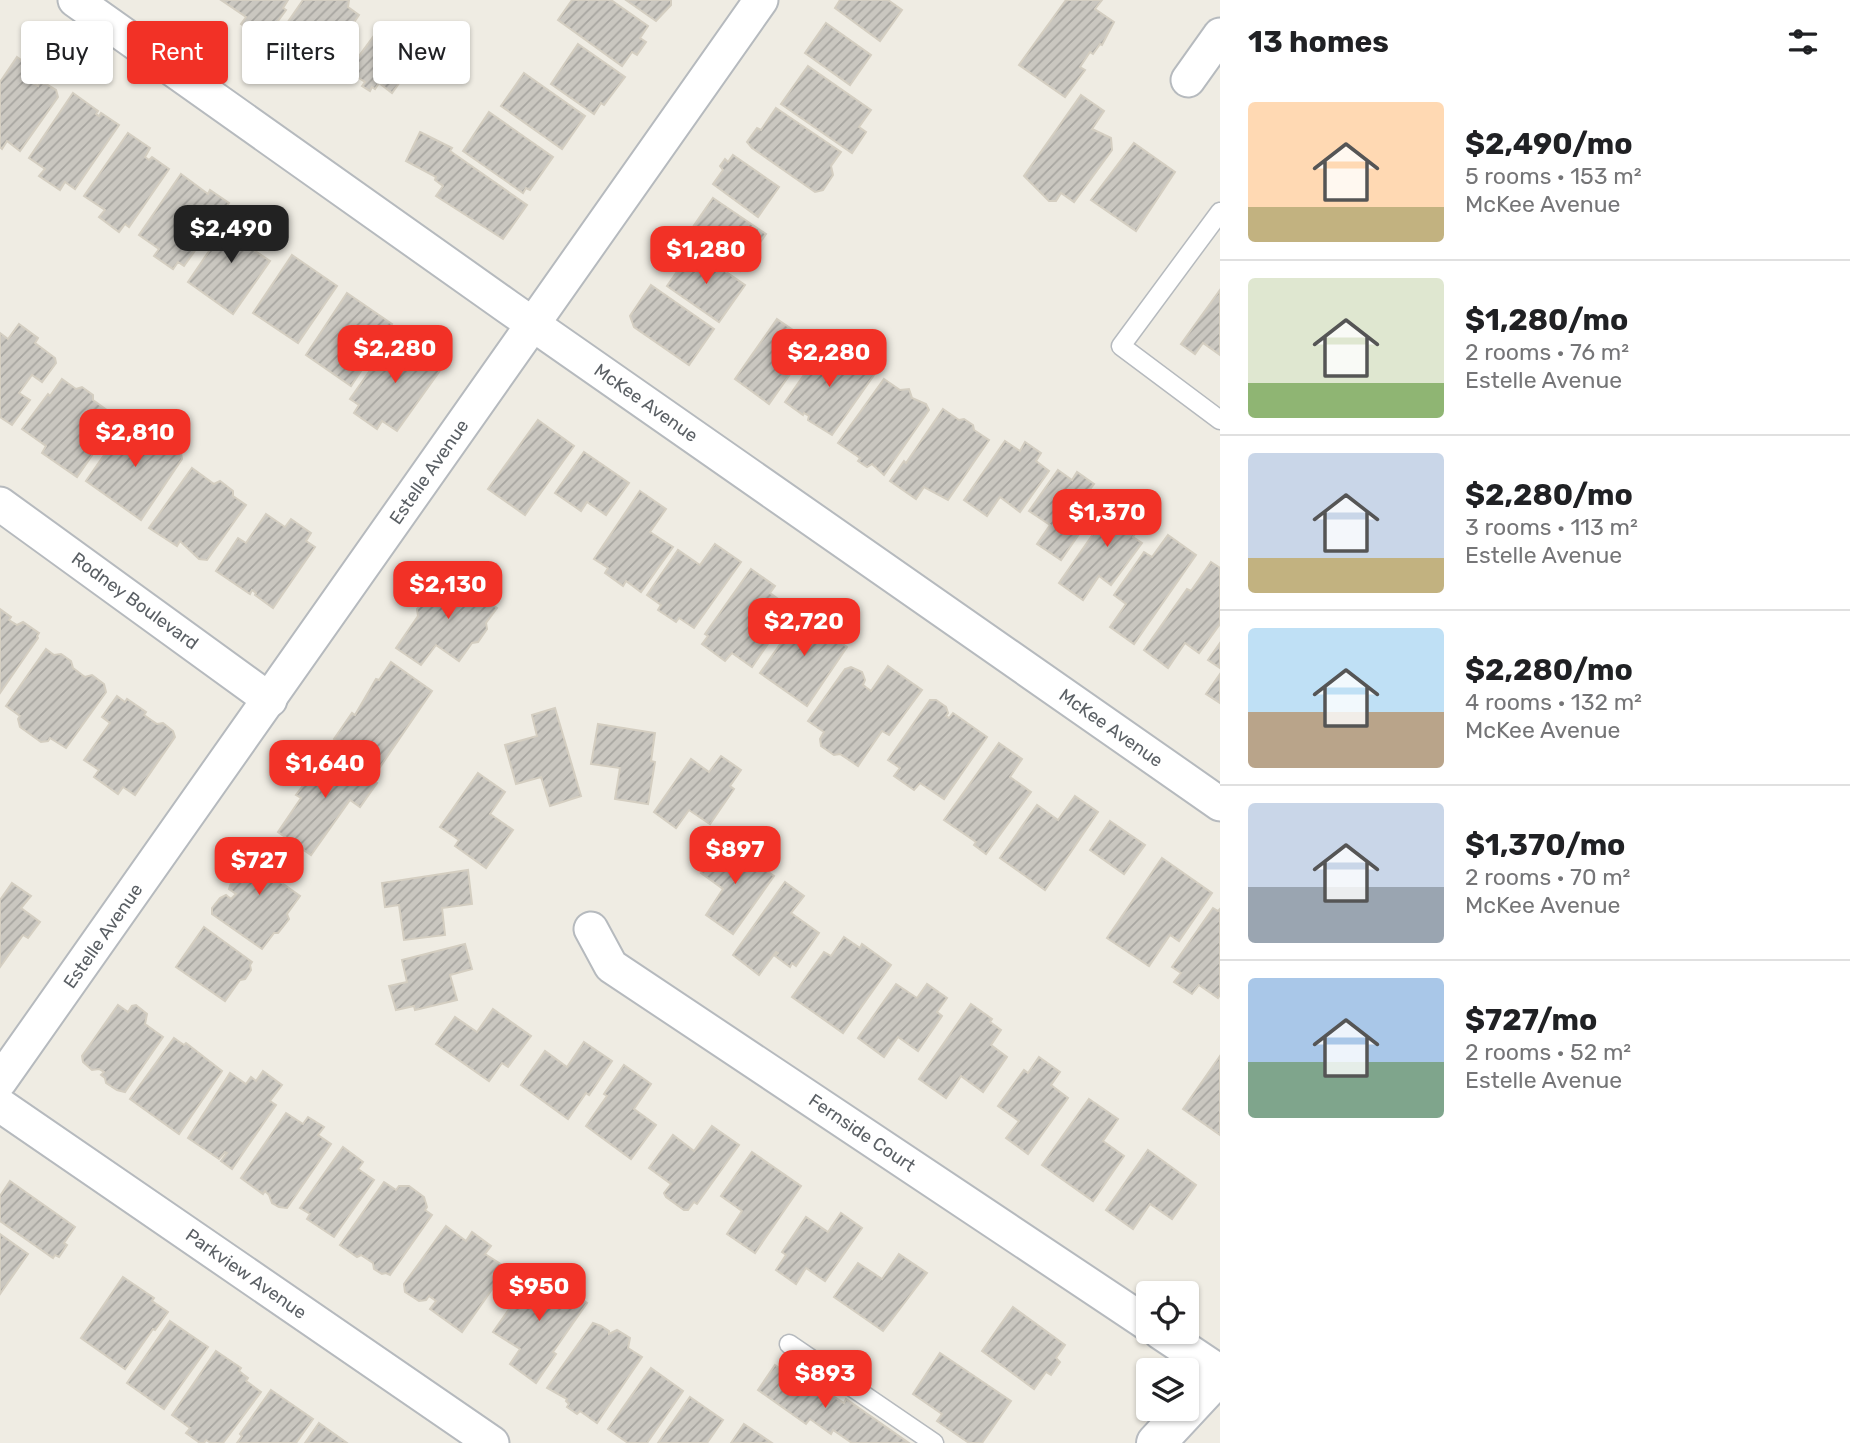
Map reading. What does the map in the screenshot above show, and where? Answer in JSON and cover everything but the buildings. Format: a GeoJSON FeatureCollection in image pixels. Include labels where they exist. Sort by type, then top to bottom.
{"type":"FeatureCollection","features":[{"type":"Feature","properties":{"kind":"main road"},"geometry":{"type":"LineString","coordinates":[[1156,1443],[1220,1373]]}},
{"type":"Feature","properties":{"kind":"street","name":"McKee Avenue"},"geometry":{"type":"LineString","coordinates":[[75,0],[1220,804]]}},
{"type":"Feature","properties":{"kind":"street","name":"Estelle Avenue"},"geometry":{"type":"LineString","coordinates":[[0,1081],[761,0]]}},
{"type":"Feature","properties":{"kind":"street"},"geometry":{"type":"LineString","coordinates":[[1188,80],[1220,35]]}},
{"type":"Feature","properties":{"kind":"street","name":"Rodney Boulevard"},"geometry":{"type":"LineString","coordinates":[[0,503],[270,700]]}},
{"type":"Feature","properties":{"kind":"street","name":"Fernside Court"},"geometry":{"type":"LineString","coordinates":[[591,929],[611,966],[1136,1316]]}},
{"type":"Feature","properties":{"kind":"street","name":"Parkview Avenue"},"geometry":{"type":"LineString","coordinates":[[0,1105],[492,1443]]}},
{"type":"Feature","properties":{"kind":"street"},"geometry":{"type":"LineString","coordinates":[[1178,1344],[1220,1373]]}},
{"type":"Feature","properties":{"kind":"lane"},"geometry":{"type":"LineString","coordinates":[[1220,212],[1121,346],[1220,420]]}},
{"type":"Feature","properties":{"kind":"lane"},"geometry":{"type":"LineString","coordinates":[[789,1344],[934,1443]]}}]}
